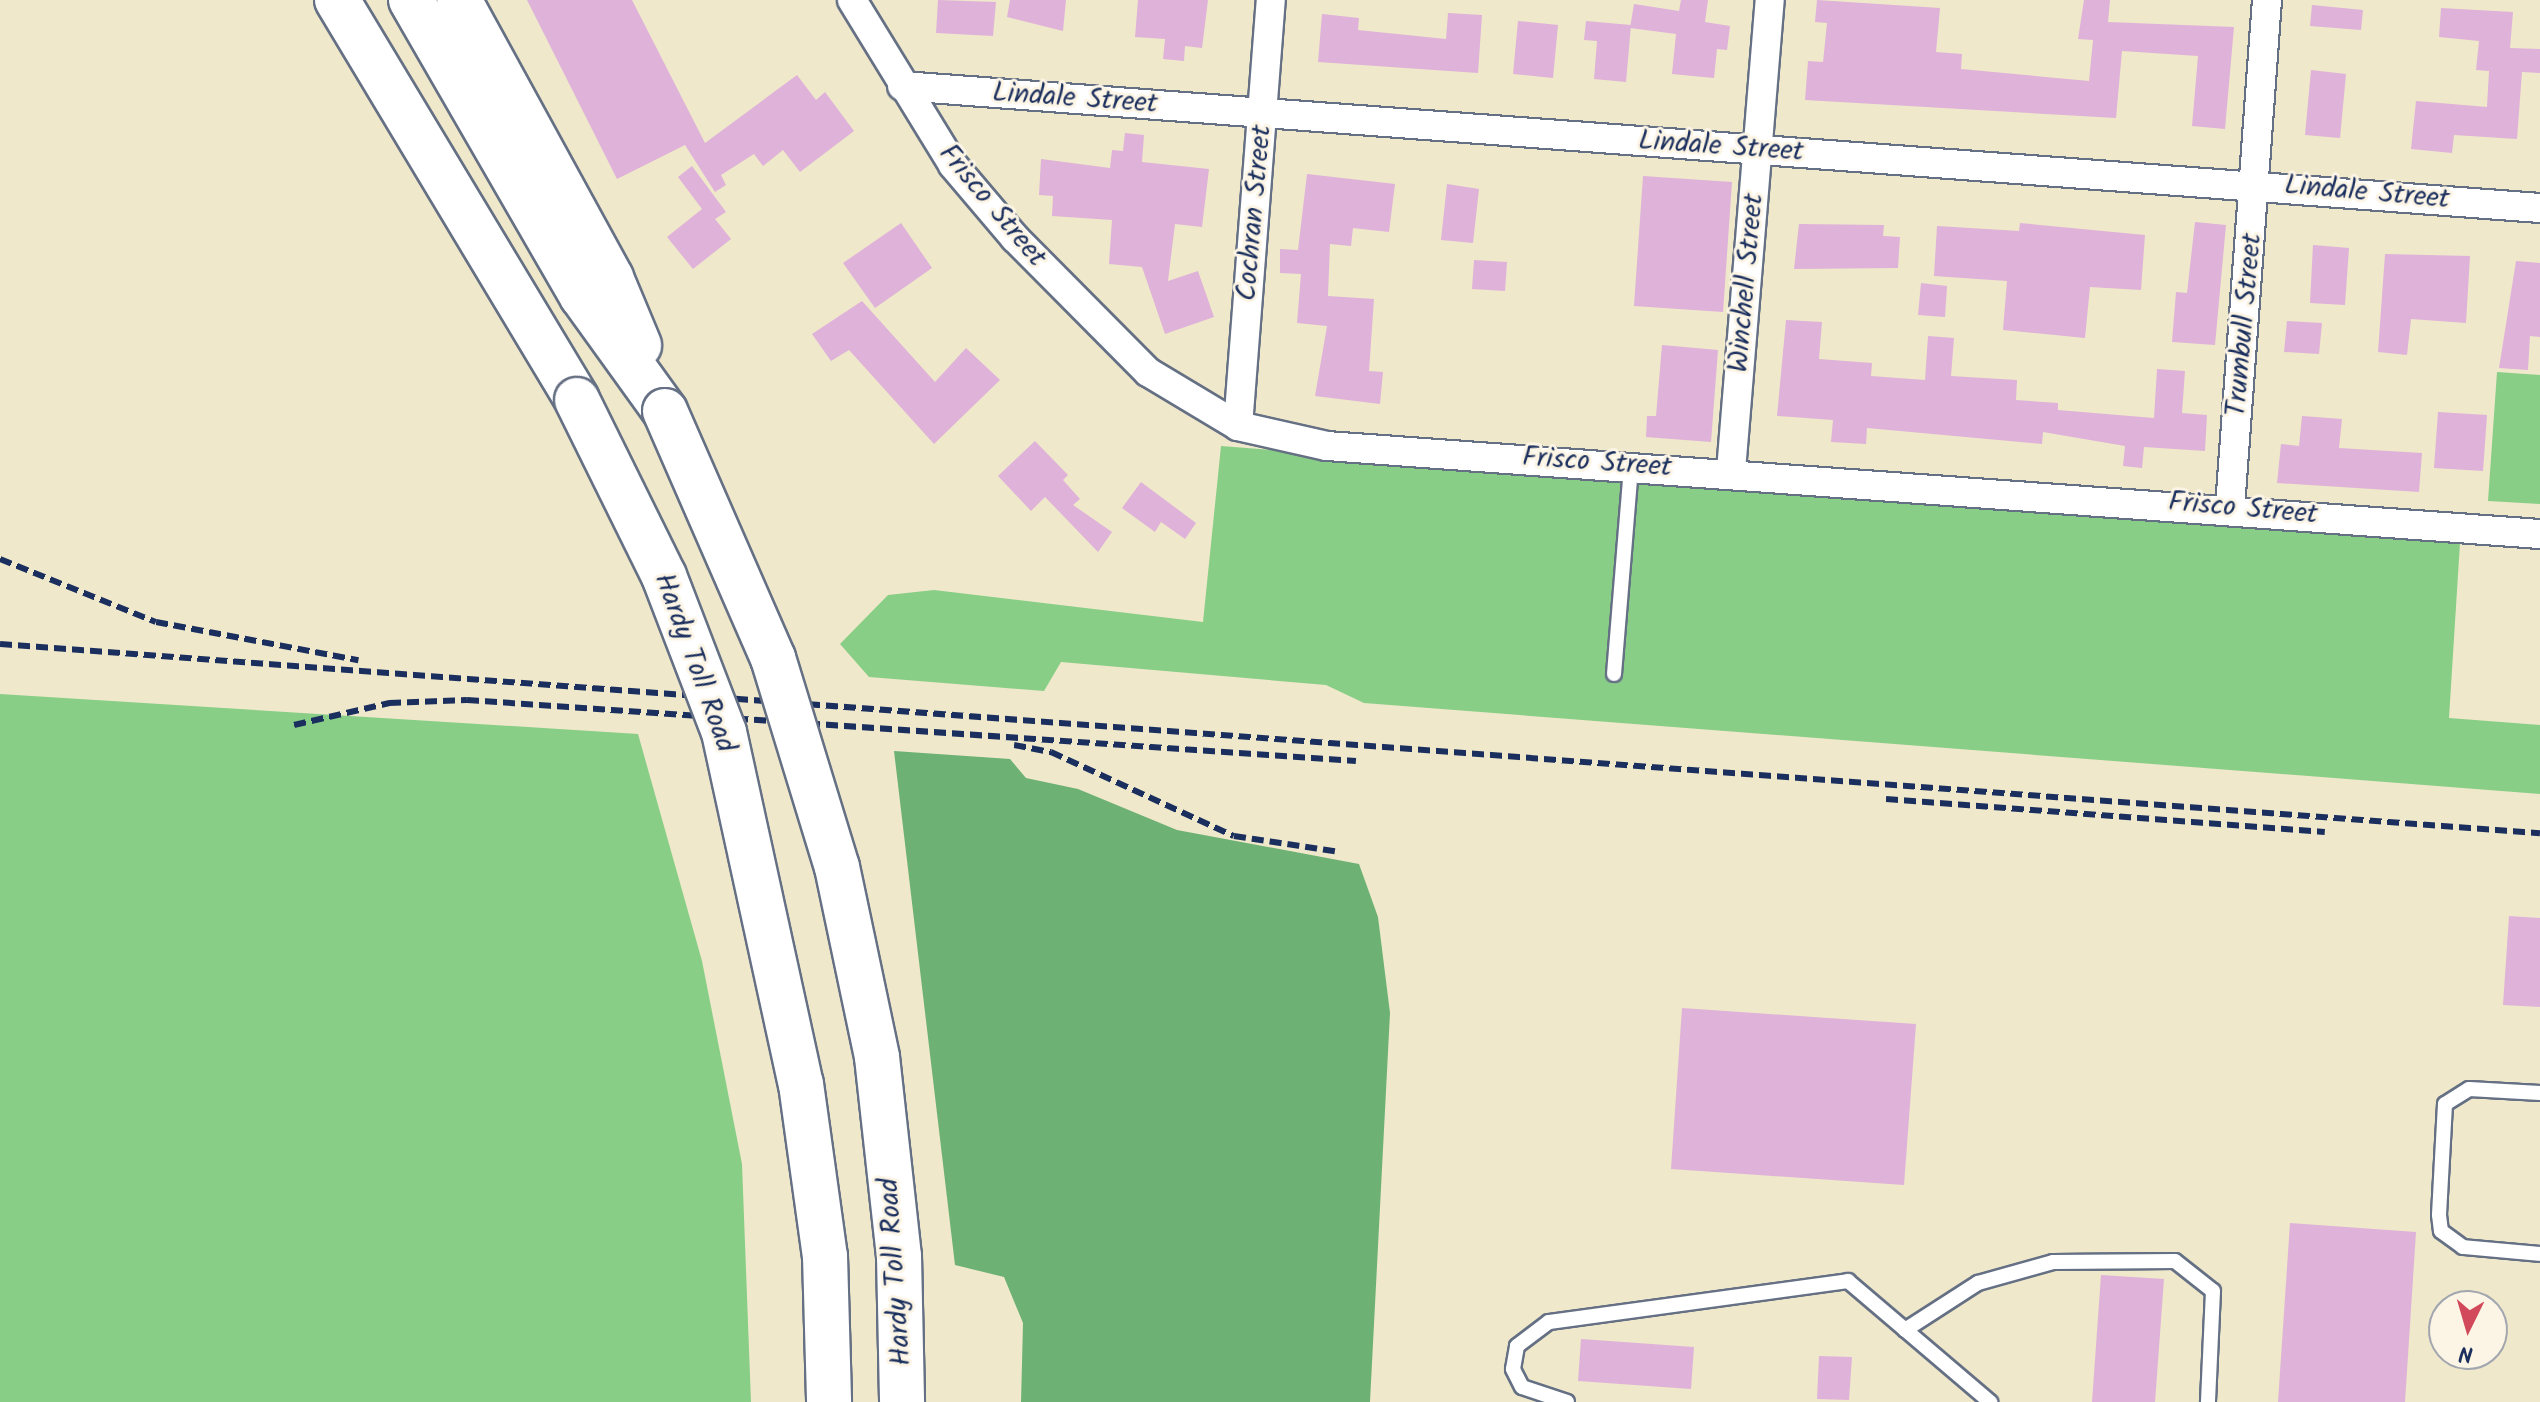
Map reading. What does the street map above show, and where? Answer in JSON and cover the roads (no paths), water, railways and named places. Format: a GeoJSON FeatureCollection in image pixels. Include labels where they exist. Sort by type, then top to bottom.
{"type":"FeatureCollection","features":[{"type":"Feature","properties":{"kind":"highway","name":"Hardy Toll Road"},"geometry":{"type":"LineString","coordinates":[[337,0],[577,400],[664,576],[724,732],[801,1084],[825,1256],[829,1402]]}},
{"type":"Feature","properties":{"kind":"highway"},"geometry":{"type":"LineString","coordinates":[[411,0],[582,296],[665,411]]}},
{"type":"Feature","properties":{"kind":"highway"},"geometry":{"type":"LineString","coordinates":[[459,0],[611,278],[665,411]]}},
{"type":"Feature","properties":{"kind":"highway","name":"Hardy Toll Road"},"geometry":{"type":"LineString","coordinates":[[665,411],[773,658],[837,867],[877,1057],[899,1256],[902,1402]]}},
{"type":"Feature","properties":{"kind":"street","name":"Frisco Street"},"geometry":{"type":"LineString","coordinates":[[852,0],[953,165],[1077,305],[1148,372],[1238,426],[1327,446],[2230,507],[2540,534]]}},
{"type":"Feature","properties":{"kind":"street","name":"Cochran Street"},"geometry":{"type":"LineString","coordinates":[[1238,426],[1271,0]]}},
{"type":"Feature","properties":{"kind":"street","name":"Winchell Street"},"geometry":{"type":"LineString","coordinates":[[1731,471],[1770,0]]}},
{"type":"Feature","properties":{"kind":"street","name":"Trumbull Street"},"geometry":{"type":"LineString","coordinates":[[2230,507],[2257,184],[2267,0]]}},
{"type":"Feature","properties":{"kind":"street","name":"Lindale Street"},"geometry":{"type":"LineString","coordinates":[[902,86],[2257,184],[2540,208]]}},
{"type":"Feature","properties":{"kind":"lane"},"geometry":{"type":"LineString","coordinates":[[1614,674],[1631,465]]}},
{"type":"Feature","properties":{"kind":"lane"},"geometry":{"type":"LineString","coordinates":[[2540,1093],[2469,1089],[2445,1104],[2439,1215],[2441,1231],[2463,1247],[2540,1254]]}},
{"type":"Feature","properties":{"kind":"lane"},"geometry":{"type":"LineString","coordinates":[[1905,1330],[1978,1283],[2053,1262],[2175,1261],[2213,1291],[2208,1402]]}},
{"type":"Feature","properties":{"kind":"lane"},"geometry":{"type":"LineString","coordinates":[[1567,1402],[1522,1387],[1513,1369],[1517,1346],[1549,1322],[1848,1281],[1990,1402]]}},
{"type":"Feature","properties":{"kind":"railway"},"geometry":{"type":"LineString","coordinates":[[0,559],[156,622],[358,660]]}},
{"type":"Feature","properties":{"kind":"railway"},"geometry":{"type":"LineString","coordinates":[[0,644],[2540,833]]}},
{"type":"Feature","properties":{"kind":"railway"},"geometry":{"type":"LineString","coordinates":[[294,725],[389,703],[467,700],[1356,761]]}},
{"type":"Feature","properties":{"kind":"railway"},"geometry":{"type":"LineString","coordinates":[[1014,745],[1051,752],[1234,836],[1340,852]]}},
{"type":"Feature","properties":{"kind":"railway"},"geometry":{"type":"LineString","coordinates":[[1886,799],[2325,832]]}}]}
